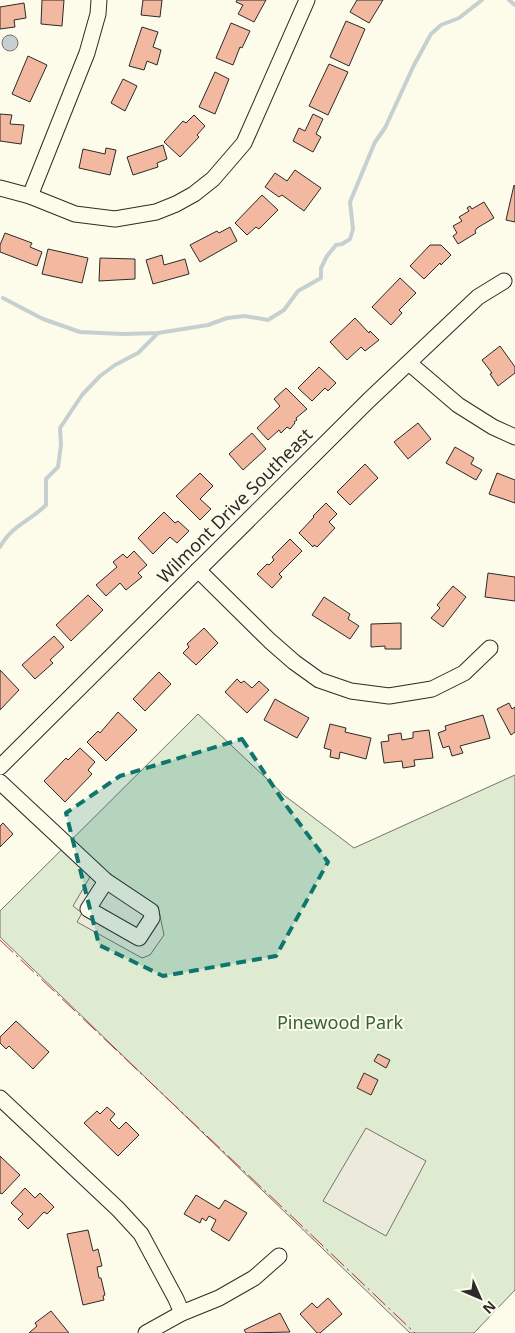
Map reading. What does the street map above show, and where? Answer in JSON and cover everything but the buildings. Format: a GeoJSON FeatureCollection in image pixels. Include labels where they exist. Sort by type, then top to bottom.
{"type":"FeatureCollection","features":[{"type":"Feature","properties":{"kind":"street"},"geometry":{"type":"LineString","coordinates":[[30,196],[87,53],[98,14],[99,0]]}},
{"type":"Feature","properties":{"kind":"street"},"geometry":{"type":"LineString","coordinates":[[0,188],[30,196],[75,214],[115,219],[156,212],[194,194],[213,179],[244,143],[307,0]]}},
{"type":"Feature","properties":{"kind":"street","name":"Wilmont Drive Southeast"},"geometry":{"type":"LineString","coordinates":[[0,767],[369,400],[478,297],[504,281]]}},
{"type":"Feature","properties":{"kind":"street"},"geometry":{"type":"LineString","coordinates":[[409,363],[458,405],[493,427],[515,437]]}},
{"type":"Feature","properties":{"kind":"street"},"geometry":{"type":"LineString","coordinates":[[198,570],[294,662],[319,680],[351,691],[389,696],[432,689],[464,673],[490,648]]}},
{"type":"Feature","properties":{"kind":"street"},"geometry":{"type":"LineString","coordinates":[[0,782],[106,881]]}},
{"type":"Feature","properties":{"kind":"street"},"geometry":{"type":"LineString","coordinates":[[0,1098],[118,1209],[141,1234],[182,1313]]}},
{"type":"Feature","properties":{"kind":"street"},"geometry":{"type":"LineString","coordinates":[[146,1333],[182,1313],[219,1298],[254,1278],[279,1256]]}},
{"type":"Feature","properties":{"kind":"highlighted area"},"geometry":{"type":"Polygon","coordinates":[[[242,739],[285,804],[328,862],[276,956],[163,976],[99,945],[66,813],[120,776],[242,739]]]}},
{"type":"Feature","properties":{"kind":"green space","name":"Pinewood Park"},"geometry":{"type":"Polygon","coordinates":[[[198,714],[285,796],[354,848],[515,775],[515,1290],[474,1333],[410,1333],[0,937],[0,911],[198,714]]]}},
{"type":"Feature","properties":{"kind":"shaded area"},"geometry":{"type":"Polygon","coordinates":[[[10,35],[18,43],[10,51],[2,43],[10,35]]]}},
{"type":"Feature","properties":{"kind":"shaded area"},"geometry":{"type":"Polygon","coordinates":[[[97,865],[158,906],[164,935],[150,955],[142,958],[77,922],[82,913],[73,906],[97,865]]]}},
{"type":"Feature","properties":{"kind":"shaded area"},"geometry":{"type":"Polygon","coordinates":[[[366,1128],[426,1161],[386,1236],[323,1201],[366,1128]]]}},
{"type":"Feature","properties":{"kind":"waterway"},"geometry":{"type":"LineString","coordinates":[[3,298],[43,319],[80,332],[158,333],[208,325],[227,318],[245,316],[268,320],[284,310],[298,291],[321,278],[321,268],[327,256],[336,245],[350,239],[353,229],[350,202],[375,142],[385,128],[414,65],[431,34],[441,25],[459,18],[482,0]]}},
{"type":"Feature","properties":{"kind":"waterway"},"geometry":{"type":"LineString","coordinates":[[509,0],[515,5]]}},
{"type":"Feature","properties":{"kind":"waterway"},"geometry":{"type":"LineString","coordinates":[[0,547],[15,529],[46,505],[46,479],[58,467],[61,445],[60,428],[82,395],[100,376],[115,365],[138,353],[158,333]]}},
{"type":"Feature","properties":{"kind":"power"},"geometry":{"type":"LineString","coordinates":[[0,940],[415,1333]]}}]}
